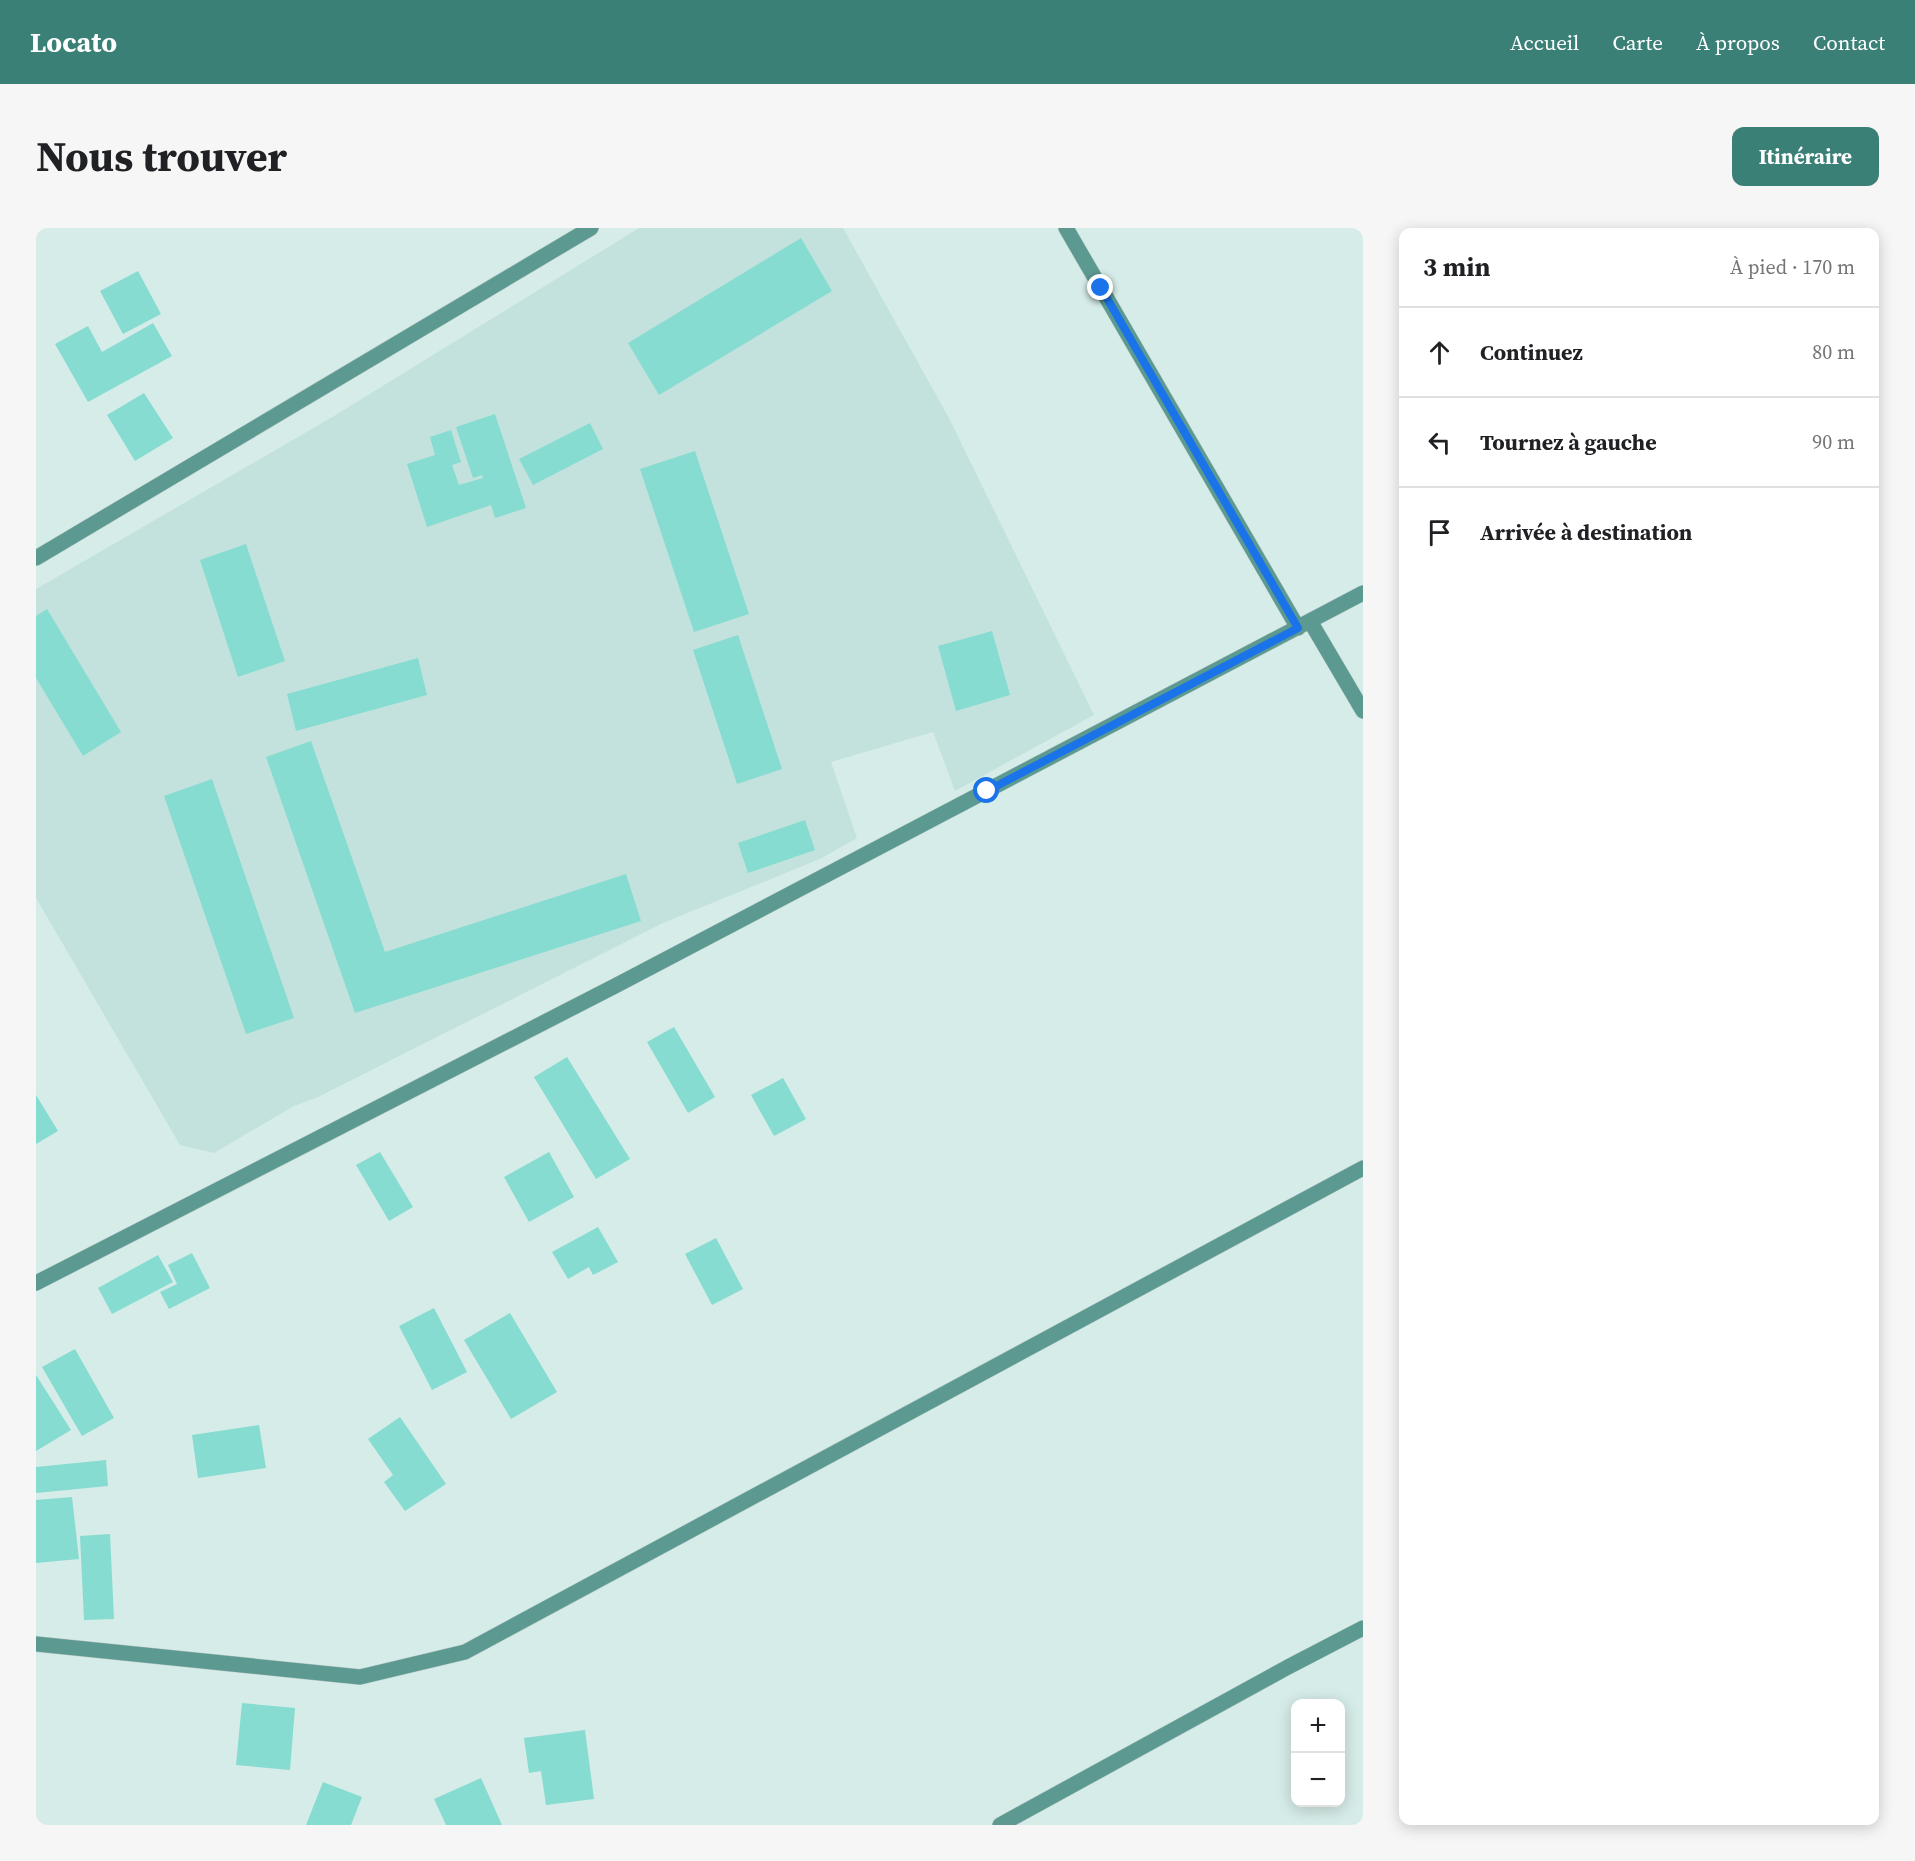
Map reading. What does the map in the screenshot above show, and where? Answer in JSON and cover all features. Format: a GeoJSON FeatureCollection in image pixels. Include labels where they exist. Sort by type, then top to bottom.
{"type":"FeatureCollection","features":[{"type":"Feature","properties":{"kind":"street"},"geometry":{"type":"LineString","coordinates":[[36,558],[591,228]]}},
{"type":"Feature","properties":{"kind":"street"},"geometry":{"type":"LineString","coordinates":[[1066,228],[1304,624],[1363,711]]}},
{"type":"Feature","properties":{"kind":"street"},"geometry":{"type":"LineString","coordinates":[[36,1283],[615,986],[1363,593]]}},
{"type":"Feature","properties":{"kind":"street"},"geometry":{"type":"LineString","coordinates":[[36,1644],[360,1677],[465,1652],[1363,1168]]}},
{"type":"Feature","properties":{"kind":"street"},"geometry":{"type":"LineString","coordinates":[[1000,1825],[1363,1628]]}},
{"type":"Feature","properties":{"kind":"shaded area"},"geometry":{"type":"Polygon","coordinates":[[[639,228],[843,228],[949,418],[1094,715],[955,791],[933,732],[831,762],[857,838],[820,859],[663,923],[318,1097],[294,1106],[214,1153],[180,1145],[36,898],[36,589],[334,416],[639,228]]]}},
{"type":"Feature","properties":{"kind":"building"},"geometry":{"type":"Polygon","coordinates":[[[801,238],[832,291],[659,395],[628,343],[801,238]]]}},
{"type":"Feature","properties":{"kind":"building"},"geometry":{"type":"Polygon","coordinates":[[[138,271],[161,314],[123,334],[100,291],[138,271]]]}},
{"type":"Feature","properties":{"kind":"building"},"geometry":{"type":"Polygon","coordinates":[[[153,323],[172,356],[88,402],[55,344],[88,326],[102,352],[153,323]]]}},
{"type":"Feature","properties":{"kind":"building"},"geometry":{"type":"Polygon","coordinates":[[[144,393],[173,438],[135,461],[107,415],[144,393]]]}},
{"type":"Feature","properties":{"kind":"building"},"geometry":{"type":"Polygon","coordinates":[[[495,414],[526,508],[495,518],[491,505],[427,527],[407,464],[435,455],[430,437],[451,430],[461,462],[452,465],[459,485],[483,478],[482,475],[473,478],[456,427],[495,414]]]}},
{"type":"Feature","properties":{"kind":"building"},"geometry":{"type":"Polygon","coordinates":[[[590,423],[603,449],[533,485],[519,459],[590,423]]]}},
{"type":"Feature","properties":{"kind":"building"},"geometry":{"type":"Polygon","coordinates":[[[695,451],[749,614],[694,632],[640,469],[695,451]]]}},
{"type":"Feature","properties":{"kind":"building"},"geometry":{"type":"Polygon","coordinates":[[[246,544],[285,661],[238,677],[200,560],[246,544]]]}},
{"type":"Feature","properties":{"kind":"building"},"geometry":{"type":"Polygon","coordinates":[[[47,609],[121,732],[83,756],[36,678],[36,616],[47,609]]]}},
{"type":"Feature","properties":{"kind":"building"},"geometry":{"type":"Polygon","coordinates":[[[992,631],[1010,695],[956,711],[938,646],[992,631]]]}},
{"type":"Feature","properties":{"kind":"building"},"geometry":{"type":"Polygon","coordinates":[[[738,635],[782,769],[737,784],[693,650],[738,635]]]}},
{"type":"Feature","properties":{"kind":"building"},"geometry":{"type":"Polygon","coordinates":[[[418,658],[427,695],[296,731],[287,694],[418,658]]]}},
{"type":"Feature","properties":{"kind":"building"},"geometry":{"type":"Polygon","coordinates":[[[311,741],[385,952],[626,874],[641,921],[355,1013],[266,757],[311,741]]]}},
{"type":"Feature","properties":{"kind":"building"},"geometry":{"type":"Polygon","coordinates":[[[212,779],[294,1018],[246,1034],[164,796],[212,779]]]}},
{"type":"Feature","properties":{"kind":"building"},"geometry":{"type":"Polygon","coordinates":[[[805,820],[815,850],[748,873],[738,843],[805,820]]]}},
{"type":"Feature","properties":{"kind":"building"},"geometry":{"type":"Polygon","coordinates":[[[674,1027],[715,1097],[688,1113],[647,1042],[674,1027]]]}},
{"type":"Feature","properties":{"kind":"building"},"geometry":{"type":"Polygon","coordinates":[[[567,1057],[630,1159],[596,1179],[534,1077],[567,1057]]]}},
{"type":"Feature","properties":{"kind":"building"},"geometry":{"type":"Polygon","coordinates":[[[783,1078],[806,1119],[774,1136],[751,1095],[783,1078]]]}},
{"type":"Feature","properties":{"kind":"building"},"geometry":{"type":"Polygon","coordinates":[[[36,1095],[58,1131],[36,1144],[36,1095]]]}},
{"type":"Feature","properties":{"kind":"building"},"geometry":{"type":"Polygon","coordinates":[[[380,1152],[413,1207],[389,1221],[356,1165],[380,1152]]]}},
{"type":"Feature","properties":{"kind":"building"},"geometry":{"type":"Polygon","coordinates":[[[549,1152],[574,1197],[529,1222],[504,1177],[549,1152]]]}},
{"type":"Feature","properties":{"kind":"building"},"geometry":{"type":"Polygon","coordinates":[[[598,1227],[618,1262],[593,1275],[589,1267],[568,1279],[552,1252],[598,1227]]]}},
{"type":"Feature","properties":{"kind":"building"},"geometry":{"type":"Polygon","coordinates":[[[716,1238],[743,1289],[712,1305],[685,1254],[716,1238]]]}},
{"type":"Feature","properties":{"kind":"building"},"geometry":{"type":"Polygon","coordinates":[[[192,1253],[210,1288],[169,1309],[160,1292],[177,1284],[168,1265],[192,1253]]]}},
{"type":"Feature","properties":{"kind":"building"},"geometry":{"type":"Polygon","coordinates":[[[158,1255],[173,1282],[112,1314],[98,1288],[158,1255]]]}},
{"type":"Feature","properties":{"kind":"building"},"geometry":{"type":"Polygon","coordinates":[[[434,1308],[467,1372],[432,1390],[399,1326],[434,1308]]]}},
{"type":"Feature","properties":{"kind":"building"},"geometry":{"type":"Polygon","coordinates":[[[510,1313],[557,1392],[511,1419],[464,1340],[510,1313]]]}},
{"type":"Feature","properties":{"kind":"building"},"geometry":{"type":"Polygon","coordinates":[[[75,1349],[114,1418],[82,1436],[42,1367],[75,1349]]]}},
{"type":"Feature","properties":{"kind":"building"},"geometry":{"type":"Polygon","coordinates":[[[36,1375],[71,1430],[36,1451],[36,1375]]]}},
{"type":"Feature","properties":{"kind":"building"},"geometry":{"type":"Polygon","coordinates":[[[400,1417],[446,1484],[405,1511],[384,1482],[393,1475],[368,1439],[400,1417]]]}},
{"type":"Feature","properties":{"kind":"building"},"geometry":{"type":"Polygon","coordinates":[[[259,1425],[266,1468],[198,1478],[192,1435],[259,1425]]]}},
{"type":"Feature","properties":{"kind":"building"},"geometry":{"type":"Polygon","coordinates":[[[106,1460],[108,1486],[36,1493],[36,1467],[106,1460]]]}},
{"type":"Feature","properties":{"kind":"building"},"geometry":{"type":"Polygon","coordinates":[[[72,1497],[79,1559],[36,1563],[36,1500],[72,1497]]]}},
{"type":"Feature","properties":{"kind":"building"},"geometry":{"type":"Polygon","coordinates":[[[110,1534],[114,1619],[84,1620],[80,1536],[110,1534]]]}},
{"type":"Feature","properties":{"kind":"building"},"geometry":{"type":"Polygon","coordinates":[[[242,1703],[295,1708],[290,1770],[236,1765],[242,1703]]]}},
{"type":"Feature","properties":{"kind":"building"},"geometry":{"type":"Polygon","coordinates":[[[585,1730],[594,1799],[546,1805],[541,1771],[529,1773],[524,1738],[585,1730]]]}},
{"type":"Feature","properties":{"kind":"building"},"geometry":{"type":"Polygon","coordinates":[[[481,1778],[502,1825],[446,1825],[434,1799],[481,1778]]]}},
{"type":"Feature","properties":{"kind":"building"},"geometry":{"type":"Polygon","coordinates":[[[323,1782],[362,1797],[351,1825],[306,1825],[323,1782]]]}},
{"type":"Feature","properties":{"kind":"route"},"geometry":{"type":"LineString","coordinates":[[987,791],[1298,628],[1101,288]]}}]}
